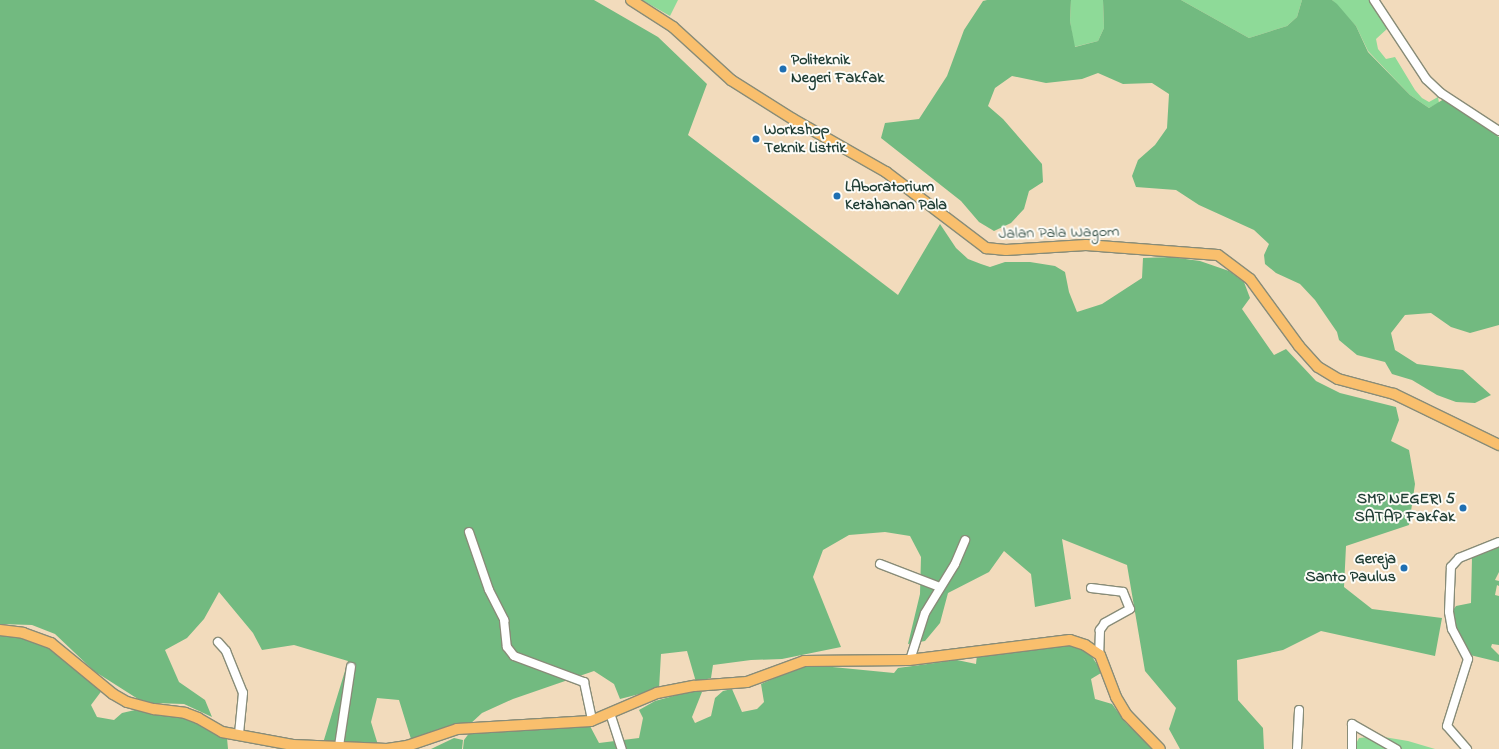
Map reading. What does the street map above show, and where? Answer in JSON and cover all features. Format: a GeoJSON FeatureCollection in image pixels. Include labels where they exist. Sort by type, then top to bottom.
{"type":"FeatureCollection","features":[{"type":"Feature","properties":{"kind":"main road","name":"Jalan Pala Wagom"},"geometry":{"type":"LineString","coordinates":[[631,0],[673,27],[717,69],[731,80],[793,119],[886,172],[986,248],[1006,250],[1086,245],[1218,255],[1250,279],[1299,346],[1318,367],[1338,379],[1394,394],[1499,445]]}},
{"type":"Feature","properties":{"kind":"main road"},"geometry":{"type":"LineString","coordinates":[[0,630],[23,633],[51,643],[113,694],[127,702],[154,710],[184,713],[198,718],[222,732],[293,745],[396,749],[418,745],[463,728],[592,721],[657,693],[694,686],[747,682],[804,661],[910,660],[1064,639],[1085,645],[1099,654],[1104,660],[1116,697],[1127,715],[1160,749]]}},
{"type":"Feature","properties":{"kind":"street"},"geometry":{"type":"LineString","coordinates":[[1374,0],[1426,79],[1441,93],[1499,131]]}},
{"type":"Feature","properties":{"kind":"street"},"geometry":{"type":"LineString","coordinates":[[469,532],[488,590],[504,620],[507,647],[514,656],[584,682],[592,721]]}},
{"type":"Feature","properties":{"kind":"street"},"geometry":{"type":"LineString","coordinates":[[910,660],[925,613],[955,564],[964,540]]}},
{"type":"Feature","properties":{"kind":"street"},"geometry":{"type":"LineString","coordinates":[[1468,749],[1447,726],[1468,659],[1452,629],[1449,612],[1451,567],[1459,558],[1499,542]]}},
{"type":"Feature","properties":{"kind":"street"},"geometry":{"type":"LineString","coordinates":[[880,564],[940,587]]}},
{"type":"Feature","properties":{"kind":"street"},"geometry":{"type":"LineString","coordinates":[[1091,588],[1123,592],[1130,609],[1105,623],[1100,630],[1099,654]]}},
{"type":"Feature","properties":{"kind":"street"},"geometry":{"type":"LineString","coordinates":[[218,642],[229,658],[243,693],[239,734]]}},
{"type":"Feature","properties":{"kind":"street"},"geometry":{"type":"LineString","coordinates":[[338,747],[351,667]]}},
{"type":"Feature","properties":{"kind":"street"},"geometry":{"type":"LineString","coordinates":[[1297,749],[1299,710]]}},
{"type":"Feature","properties":{"kind":"street"},"geometry":{"type":"LineString","coordinates":[[610,713],[622,749]]}},
{"type":"Feature","properties":{"kind":"street"},"geometry":{"type":"LineString","coordinates":[[1352,749],[1352,724],[1396,749]]}},
{"type":"Feature","properties":{"kind":"green space"},"geometry":{"type":"Polygon","coordinates":[[[0,0],[594,0],[658,37],[707,84],[688,135],[898,295],[940,224],[956,248],[968,259],[981,264],[990,267],[1005,262],[1030,262],[1055,266],[1065,272],[1069,292],[1077,312],[1102,304],[1142,278],[1143,258],[1171,257],[1200,261],[1229,271],[1244,282],[1250,298],[1242,309],[1274,355],[1286,349],[1316,381],[1340,393],[1396,407],[1399,420],[1391,441],[1409,450],[1415,484],[1409,525],[1346,546],[1344,587],[1372,609],[1442,618],[1435,656],[1321,631],[1283,650],[1237,660],[1238,700],[1263,728],[1264,749],[1180,749],[1169,729],[1176,708],[1145,671],[1127,565],[1062,539],[1071,599],[1035,607],[1031,574],[1004,551],[989,572],[948,593],[940,623],[925,641],[908,644],[920,594],[921,557],[910,536],[885,532],[849,535],[823,550],[813,577],[841,647],[782,659],[751,660],[713,665],[711,678],[696,682],[687,651],[661,654],[659,689],[620,699],[614,684],[594,671],[513,699],[482,713],[469,725],[439,729],[411,739],[399,700],[377,698],[371,722],[378,745],[323,743],[348,661],[294,645],[262,650],[253,633],[219,592],[204,619],[187,638],[165,650],[179,682],[205,700],[212,717],[184,704],[153,703],[138,699],[94,671],[55,634],[32,625],[0,624],[0,0]]]}},
{"type":"Feature","properties":{"kind":"green space"},"geometry":{"type":"Polygon","coordinates":[[[642,0],[678,0],[670,16],[642,0]]]}},
{"type":"Feature","properties":{"kind":"green space"},"geometry":{"type":"Polygon","coordinates":[[[1071,0],[1103,0],[1104,28],[1098,41],[1074,47],[1070,21],[1071,0]]]}},
{"type":"Feature","properties":{"kind":"green space"},"geometry":{"type":"Polygon","coordinates":[[[1071,0],[1070,21],[1075,47],[1098,41],[1104,28],[1103,0],[1181,0],[1249,38],[1287,26],[1297,17],[1302,0],[1332,0],[1356,26],[1368,52],[1410,95],[1429,108],[1444,99],[1499,137],[1499,325],[1470,333],[1451,327],[1431,313],[1405,315],[1391,333],[1395,350],[1417,364],[1463,370],[1491,395],[1475,403],[1456,402],[1437,395],[1412,380],[1392,374],[1385,362],[1357,355],[1339,340],[1337,332],[1315,300],[1300,284],[1276,273],[1265,264],[1264,255],[1269,244],[1254,230],[1199,205],[1176,190],[1136,187],[1132,176],[1138,160],[1155,145],[1167,128],[1169,94],[1152,83],[1123,84],[1098,73],[1082,79],[1046,83],[1012,76],[995,88],[988,106],[1003,119],[1042,164],[1043,182],[1029,191],[1024,209],[1011,223],[994,231],[979,222],[961,201],[881,138],[885,123],[919,119],[947,76],[964,30],[983,1],[1071,0]]]}},
{"type":"Feature","properties":{"kind":"green space"},"geometry":{"type":"Polygon","coordinates":[[[1181,0],[1302,0],[1297,17],[1287,26],[1249,38],[1181,0]]]}},
{"type":"Feature","properties":{"kind":"green space"},"geometry":{"type":"Polygon","coordinates":[[[1332,0],[1369,0],[1388,28],[1376,39],[1378,49],[1386,59],[1395,57],[1415,90],[1422,98],[1429,102],[1438,97],[1439,103],[1429,108],[1410,95],[1368,51],[1356,26],[1332,0]]]}},
{"type":"Feature","properties":{"kind":"green space"},"geometry":{"type":"Polygon","coordinates":[[[1499,546],[1499,572],[1495,580],[1499,581],[1499,586],[1497,585],[1495,595],[1499,596],[1499,645],[1492,644],[1491,647],[1499,655],[1499,662],[1470,655],[1459,638],[1451,613],[1456,606],[1471,603],[1472,557],[1499,546]]]}},
{"type":"Feature","properties":{"kind":"green space"},"geometry":{"type":"Polygon","coordinates":[[[0,632],[5,636],[14,634],[54,644],[103,689],[91,705],[97,717],[114,720],[122,713],[135,710],[191,719],[227,738],[228,749],[0,749],[0,632]]]}},
{"type":"Feature","properties":{"kind":"green space"},"geometry":{"type":"Polygon","coordinates":[[[1067,643],[1079,646],[1090,654],[1099,667],[1101,673],[1091,679],[1095,699],[1112,704],[1126,723],[1155,749],[463,749],[464,740],[470,732],[590,726],[599,743],[639,738],[643,718],[639,710],[655,701],[688,692],[702,692],[692,717],[695,723],[711,716],[715,698],[723,691],[732,689],[742,712],[757,709],[764,702],[761,684],[801,667],[822,666],[894,673],[898,668],[957,660],[976,664],[977,655],[1067,643]]]}},
{"type":"Feature","properties":{"kind":"green space"},"geometry":{"type":"Polygon","coordinates":[[[1378,736],[1408,741],[1435,749],[1353,749],[1359,738],[1378,736]]]}},
{"type":"Feature","properties":{"kind":"green space"},"geometry":{"type":"Polygon","coordinates":[[[454,738],[463,740],[462,749],[431,749],[454,738]]]}},
{"type":"Feature","properties":{"kind":"place","name":"Politeknik Negeri Fakfak"},"geometry":{"type":"Point","coordinates":[783,69]}},
{"type":"Feature","properties":{"kind":"place","name":"Workshop Teknik Listrik"},"geometry":{"type":"Point","coordinates":[756,139]}},
{"type":"Feature","properties":{"kind":"place","name":"LAboratorium Ketahanan Pala"},"geometry":{"type":"Point","coordinates":[837,196]}},
{"type":"Feature","properties":{"kind":"place","name":"SMP NEGERI 5 SATAP Fakfak"},"geometry":{"type":"Point","coordinates":[1463,508]}},
{"type":"Feature","properties":{"kind":"place","name":"Gereja Santo Paulus"},"geometry":{"type":"Point","coordinates":[1404,568]}}]}
